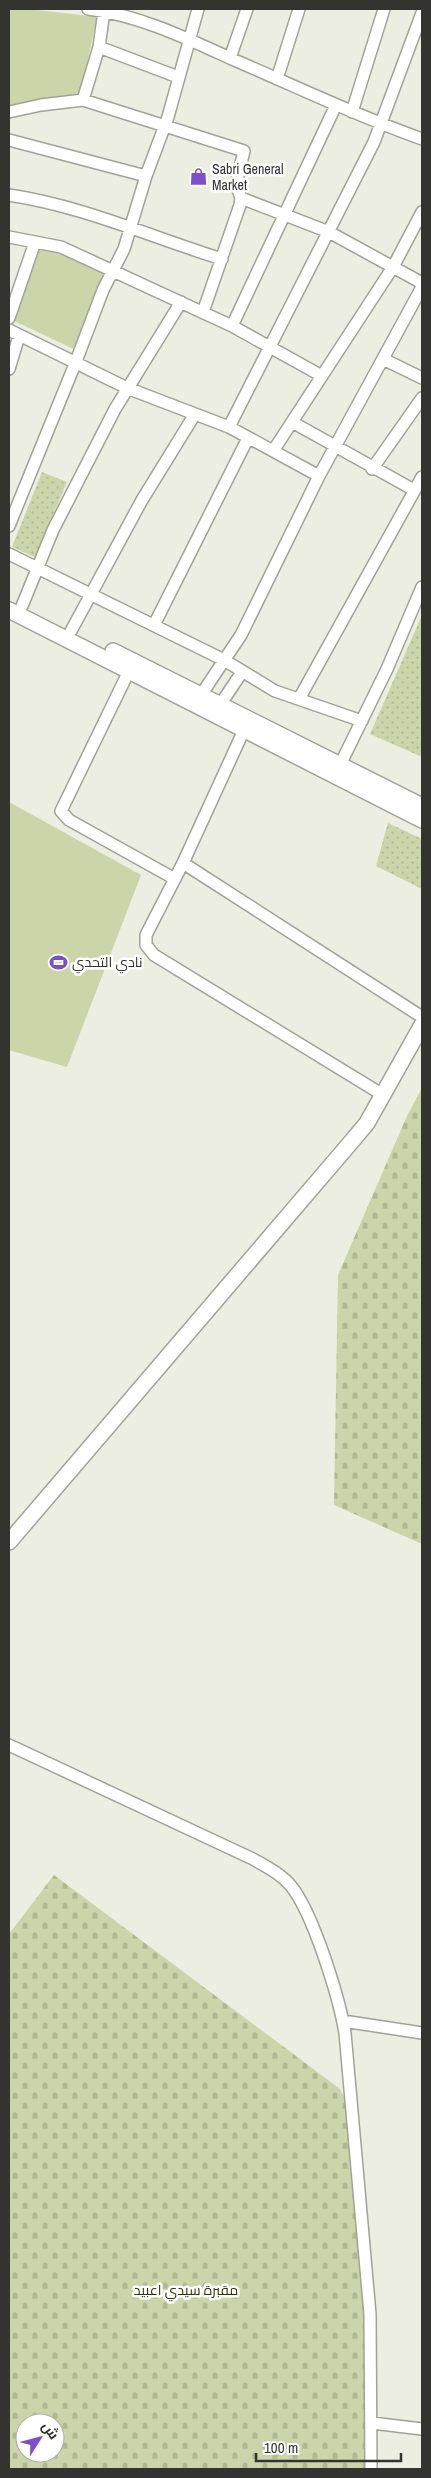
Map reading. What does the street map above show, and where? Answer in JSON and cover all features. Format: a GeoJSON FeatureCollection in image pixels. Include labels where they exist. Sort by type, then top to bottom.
{"type":"FeatureCollection","features":[{"type":"Feature","properties":{"kind":"main road"},"geometry":{"type":"LineString","coordinates":[[9,618],[20,610]]}},
{"type":"Feature","properties":{"kind":"main road"},"geometry":{"type":"LineString","coordinates":[[20,610],[71,631],[422,806]]}},
{"type":"Feature","properties":{"kind":"main road"},"geometry":{"type":"LineString","coordinates":[[20,610],[129,671],[422,820]]}},
{"type":"Feature","properties":{"kind":"main road"},"geometry":{"type":"LineString","coordinates":[[9,1542],[367,1123],[422,1025]]}},
{"type":"Feature","properties":{"kind":"street"},"geometry":{"type":"LineString","coordinates":[[88,9],[104,11],[146,23],[189,39],[382,125],[422,139]]}},
{"type":"Feature","properties":{"kind":"street"},"geometry":{"type":"LineString","coordinates":[[9,526],[112,270],[124,249],[146,176],[164,127],[198,9]]}},
{"type":"Feature","properties":{"kind":"street"},"geometry":{"type":"LineString","coordinates":[[230,58],[246,9]]}},
{"type":"Feature","properties":{"kind":"street"},"geometry":{"type":"LineString","coordinates":[[277,79],[299,9]]}},
{"type":"Feature","properties":{"kind":"street"},"geometry":{"type":"LineString","coordinates":[[352,112],[384,9]]}},
{"type":"Feature","properties":{"kind":"street"},"geometry":{"type":"LineString","coordinates":[[83,100],[99,47],[104,11]]}},
{"type":"Feature","properties":{"kind":"street"},"geometry":{"type":"LineString","coordinates":[[229,428],[382,125],[422,13]]}},
{"type":"Feature","properties":{"kind":"street"},"geometry":{"type":"LineString","coordinates":[[99,47],[178,77]]}},
{"type":"Feature","properties":{"kind":"street"},"geometry":{"type":"LineString","coordinates":[[9,112],[41,105],[83,100],[164,127],[242,149],[245,154],[236,188],[241,198],[329,232],[422,285],[319,476],[241,635],[200,695]]}},
{"type":"Feature","properties":{"kind":"street"},"geometry":{"type":"LineString","coordinates":[[232,326],[336,105]]}},
{"type":"Feature","properties":{"kind":"street"},"geometry":{"type":"LineString","coordinates":[[9,140],[146,176]]}},
{"type":"Feature","properties":{"kind":"street"},"geometry":{"type":"LineString","coordinates":[[9,195],[71,207],[222,259]]}},
{"type":"Feature","properties":{"kind":"street"},"geometry":{"type":"LineString","coordinates":[[203,312],[241,198]]}},
{"type":"Feature","properties":{"kind":"street"},"geometry":{"type":"LineString","coordinates":[[273,451],[393,267],[422,212]]}},
{"type":"Feature","properties":{"kind":"street"},"geometry":{"type":"LineString","coordinates":[[9,238],[61,247],[232,326],[322,376]]}},
{"type":"Feature","properties":{"kind":"street"},"geometry":{"type":"LineString","coordinates":[[9,318],[35,242]]}},
{"type":"Feature","properties":{"kind":"street"},"geometry":{"type":"LineString","coordinates":[[20,610],[39,568],[53,530],[128,388],[181,302]]}},
{"type":"Feature","properties":{"kind":"street"},"geometry":{"type":"LineString","coordinates":[[9,370],[14,333],[128,388],[229,428],[319,476]]}},
{"type":"Feature","properties":{"kind":"street"},"geometry":{"type":"LineString","coordinates":[[383,359],[422,378]]}},
{"type":"Feature","properties":{"kind":"street"},"geometry":{"type":"LineString","coordinates":[[372,469],[422,398]]}},
{"type":"Feature","properties":{"kind":"street"},"geometry":{"type":"LineString","coordinates":[[71,631],[142,500],[195,414]]}},
{"type":"Feature","properties":{"kind":"street"},"geometry":{"type":"LineString","coordinates":[[292,422],[372,469],[414,490]]}},
{"type":"Feature","properties":{"kind":"street"},"geometry":{"type":"LineString","coordinates":[[154,625],[187,556],[248,438]]}},
{"type":"Feature","properties":{"kind":"street"},"geometry":{"type":"LineString","coordinates":[[299,700],[422,476]]}},
{"type":"Feature","properties":{"kind":"street"},"geometry":{"type":"LineString","coordinates":[[9,554],[92,593],[224,660],[275,691],[362,721]]}},
{"type":"Feature","properties":{"kind":"street"},"geometry":{"type":"LineString","coordinates":[[340,765],[362,721],[422,587]]}},
{"type":"Feature","properties":{"kind":"street"},"geometry":{"type":"LineString","coordinates":[[129,671],[61,810],[63,815],[74,824],[175,879]]}},
{"type":"Feature","properties":{"kind":"street"},"geometry":{"type":"LineString","coordinates":[[220,705],[242,672]]}},
{"type":"Feature","properties":{"kind":"street"},"geometry":{"type":"LineString","coordinates":[[244,730],[183,863],[146,935],[145,940],[148,949],[154,955],[383,1095]]}},
{"type":"Feature","properties":{"kind":"street"},"geometry":{"type":"LineString","coordinates":[[183,863],[422,1017]]}},
{"type":"Feature","properties":{"kind":"street"},"geometry":{"type":"LineString","coordinates":[[9,1745],[254,1859],[281,1876],[290,1885],[306,1910],[335,1992],[343,2022],[368,2278],[372,2423],[371,2469]]}},
{"type":"Feature","properties":{"kind":"street"},"geometry":{"type":"LineString","coordinates":[[343,2022],[422,2034]]}},
{"type":"Feature","properties":{"kind":"street"},"geometry":{"type":"LineString","coordinates":[[372,2423],[422,2428]]}},
{"type":"Feature","properties":{"kind":"green space"},"geometry":{"type":"Polygon","coordinates":[[[9,9],[28,9],[97,17],[80,96],[43,98],[9,107],[9,9]]]}},
{"type":"Feature","properties":{"kind":"green space"},"geometry":{"type":"Polygon","coordinates":[[[38,246],[61,252],[104,274],[76,350],[12,320],[38,246]]]}},
{"type":"Feature","properties":{"kind":"green space"},"geometry":{"type":"Polygon","coordinates":[[[42,472],[67,482],[35,557],[12,547],[42,472]]]}},
{"type":"Feature","properties":{"kind":"green space"},"geometry":{"type":"Polygon","coordinates":[[[422,615],[422,757],[370,734],[422,615]]]}},
{"type":"Feature","properties":{"kind":"green space","name":"نادي التحدي"},"geometry":{"type":"Polygon","coordinates":[[[9,802],[141,875],[67,1067],[9,1050],[9,802]]]}},
{"type":"Feature","properties":{"kind":"green space"},"geometry":{"type":"Polygon","coordinates":[[[388,823],[422,839],[422,889],[376,866],[388,823]]]}},
{"type":"Feature","properties":{"kind":"green space"},"geometry":{"type":"Polygon","coordinates":[[[422,1088],[422,1544],[334,1505],[338,1275],[407,1116],[422,1088]]]}},
{"type":"Feature","properties":{"kind":"green space","name":"مقبرة سيدي اعبيد"},"geometry":{"type":"Polygon","coordinates":[[[54,1875],[340,2089],[346,2101],[364,2296],[366,2469],[9,2469],[9,1934],[54,1875]]]}},
{"type":"Feature","properties":{"kind":"place","name":"Sabri General Market"},"geometry":{"type":"Point","coordinates":[198,177]}},
{"type":"Feature","properties":{"kind":"place","name":"نادي التحدي"},"geometry":{"type":"Point","coordinates":[58,962]}}]}
